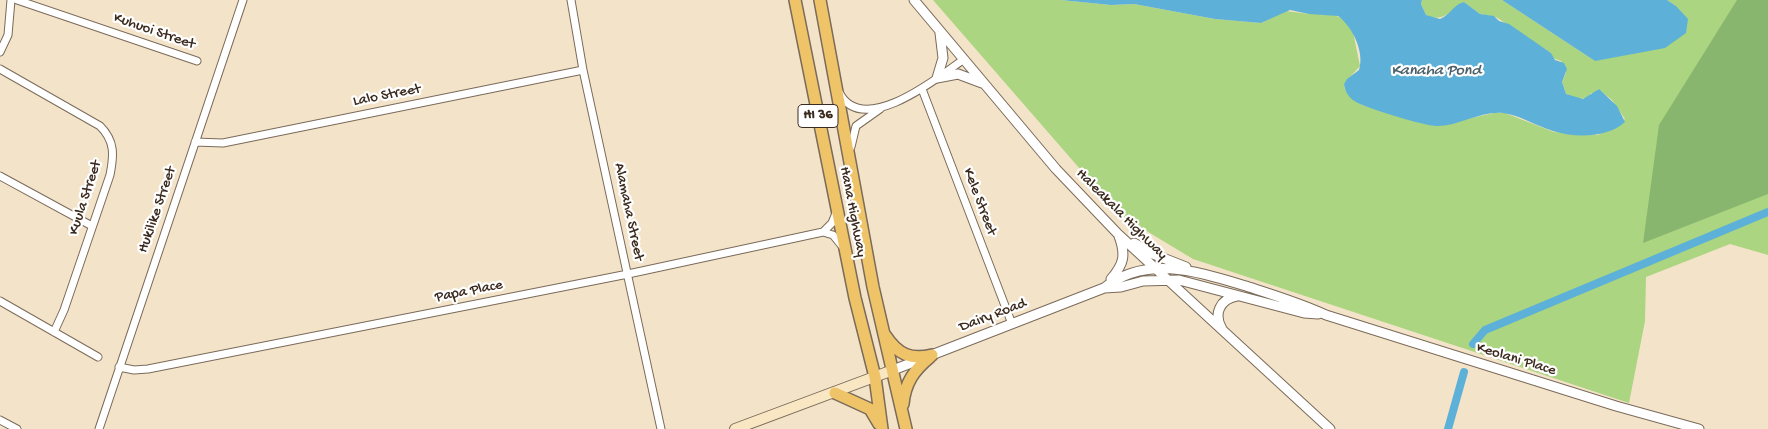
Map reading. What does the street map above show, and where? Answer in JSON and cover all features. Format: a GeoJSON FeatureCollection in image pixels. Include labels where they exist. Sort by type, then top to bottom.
{"type":"FeatureCollection","features":[{"type":"Feature","properties":{"kind":"main road","name":"Hana Highway"},"geometry":{"type":"LineString","coordinates":[[795,0],[845,250],[875,377],[881,429]]}},
{"type":"Feature","properties":{"kind":"main road","name":"Hana Highway"},"geometry":{"type":"LineString","coordinates":[[820,0],[880,323],[906,429]]}},
{"type":"Feature","properties":{"kind":"main road"},"geometry":{"type":"LineString","coordinates":[[880,323],[890,342],[902,352],[917,358],[932,355]]}},
{"type":"Feature","properties":{"kind":"main road"},"geometry":{"type":"LineString","coordinates":[[903,413],[904,391],[909,379],[920,365],[932,355]]}},
{"type":"Feature","properties":{"kind":"main road"},"geometry":{"type":"LineString","coordinates":[[735,429],[893,370]]}},
{"type":"Feature","properties":{"kind":"main road"},"geometry":{"type":"LineString","coordinates":[[835,393],[870,409],[881,429]]}},
{"type":"Feature","properties":{"kind":"street"},"geometry":{"type":"LineString","coordinates":[[0,52],[8,35],[12,0]]}},
{"type":"Feature","properties":{"kind":"street","name":"Kuhuoi Street"},"geometry":{"type":"LineString","coordinates":[[16,0],[197,61]]}},
{"type":"Feature","properties":{"kind":"street","name":"Hukilike Street"},"geometry":{"type":"LineString","coordinates":[[99,429],[243,0]]}},
{"type":"Feature","properties":{"kind":"street","name":"Alamaha Street"},"geometry":{"type":"LineString","coordinates":[[571,0],[583,70],[661,429]]}},
{"type":"Feature","properties":{"kind":"street","name":"Haleakala Highway"},"geometry":{"type":"LineString","coordinates":[[914,0],[1056,169],[1118,234],[1154,268],[1167,279],[1177,284],[1223,331],[1330,429]]}},
{"type":"Feature","properties":{"kind":"street"},"geometry":{"type":"LineString","coordinates":[[937,78],[943,58],[939,30]]}},
{"type":"Feature","properties":{"kind":"street"},"geometry":{"type":"LineString","coordinates":[[850,157],[855,128],[882,107],[922,89],[964,59]]}},
{"type":"Feature","properties":{"kind":"street","name":"Kuula Street"},"geometry":{"type":"LineString","coordinates":[[0,69],[88,119],[107,134],[114,152],[112,165],[92,226],[64,310],[54,332]]}},
{"type":"Feature","properties":{"kind":"street","name":"Lalo Street"},"geometry":{"type":"LineString","coordinates":[[195,142],[223,143],[583,70]]}},
{"type":"Feature","properties":{"kind":"street"},"geometry":{"type":"LineString","coordinates":[[937,78],[958,74],[985,84]]}},
{"type":"Feature","properties":{"kind":"street"},"geometry":{"type":"LineString","coordinates":[[836,86],[845,100],[853,106],[865,108],[882,107]]}},
{"type":"Feature","properties":{"kind":"street","name":"Kele Street"},"geometry":{"type":"LineString","coordinates":[[922,89],[1012,324]]}},
{"type":"Feature","properties":{"kind":"street"},"geometry":{"type":"LineString","coordinates":[[0,176],[92,226]]}},
{"type":"Feature","properties":{"kind":"street"},"geometry":{"type":"LineString","coordinates":[[836,206],[834,221],[823,232],[835,237],[845,250]]}},
{"type":"Feature","properties":{"kind":"street","name":"Papa Place"},"geometry":{"type":"LineString","coordinates":[[119,368],[148,369],[628,274],[823,232]]}},
{"type":"Feature","properties":{"kind":"street"},"geometry":{"type":"LineString","coordinates":[[1118,234],[1153,254],[1195,271]]}},
{"type":"Feature","properties":{"kind":"street"},"geometry":{"type":"LineString","coordinates":[[1104,288],[1123,262],[1124,250],[1118,234]]}},
{"type":"Feature","properties":{"kind":"street","name":"Dairy Road"},"geometry":{"type":"LineString","coordinates":[[893,370],[1104,288],[1117,278],[1139,270],[1154,268]]}},
{"type":"Feature","properties":{"kind":"street","name":"Keolani Place"},"geometry":{"type":"LineString","coordinates":[[1154,268],[1195,271],[1262,291],[1326,315],[1616,406],[1699,429]]}},
{"type":"Feature","properties":{"kind":"street"},"geometry":{"type":"LineString","coordinates":[[1177,284],[1188,276],[1242,291],[1262,291]]}},
{"type":"Feature","properties":{"kind":"street","name":"Dairy Road"},"geometry":{"type":"LineString","coordinates":[[1104,288],[1167,279]]}},
{"type":"Feature","properties":{"kind":"street","name":"Keolani Place"},"geometry":{"type":"LineString","coordinates":[[1177,284],[1241,296],[1304,313],[1326,315]]}},
{"type":"Feature","properties":{"kind":"street"},"geometry":{"type":"LineString","coordinates":[[1223,331],[1218,319],[1220,306],[1227,299],[1241,296]]}},
{"type":"Feature","properties":{"kind":"street"},"geometry":{"type":"LineString","coordinates":[[0,301],[98,357]]}},
{"type":"Feature","properties":{"kind":"street"},"geometry":{"type":"LineString","coordinates":[[0,420],[16,429]]}},
{"type":"Feature","properties":{"kind":"green space"},"geometry":{"type":"Polygon","coordinates":[[[933,0],[1061,0],[1111,5],[1134,4],[1215,19],[1261,23],[1286,11],[1332,14],[1343,19],[1353,32],[1360,66],[1344,84],[1345,90],[1362,105],[1436,126],[1494,113],[1505,113],[1554,132],[1598,135],[1625,119],[1612,100],[1598,89],[1596,93],[1591,93],[1588,98],[1578,99],[1566,94],[1562,82],[1566,73],[1561,61],[1553,58],[1551,53],[1496,17],[1480,14],[1464,2],[1442,17],[1432,17],[1426,15],[1421,4],[1422,0],[1502,0],[1595,61],[1676,6],[1667,0],[1768,0],[1768,255],[1730,244],[1646,277],[1645,321],[1629,403],[1193,259],[1120,215],[933,0]]]}},
{"type":"Feature","properties":{"kind":"green space"},"geometry":{"type":"Polygon","coordinates":[[[1737,0],[1768,0],[1768,194],[1643,243],[1659,125],[1737,0]]]}},
{"type":"Feature","properties":{"kind":"water","name":"Kanaha Pond"},"geometry":{"type":"Polygon","coordinates":[[[1061,0],[1422,0],[1421,4],[1426,15],[1440,19],[1457,5],[1464,2],[1480,14],[1494,16],[1499,21],[1509,24],[1551,53],[1555,60],[1564,63],[1567,69],[1562,82],[1566,94],[1583,99],[1599,89],[1617,106],[1625,122],[1610,131],[1590,135],[1571,135],[1553,131],[1516,116],[1503,113],[1486,114],[1444,126],[1430,125],[1371,108],[1349,97],[1344,84],[1347,79],[1359,70],[1360,55],[1356,40],[1348,26],[1338,16],[1309,14],[1290,10],[1261,23],[1215,19],[1134,4],[1111,5],[1061,0]]]}},
{"type":"Feature","properties":{"kind":"water"},"geometry":{"type":"Polygon","coordinates":[[[1502,0],[1667,0],[1676,6],[1688,19],[1686,33],[1665,48],[1595,61],[1502,0]]]}},
{"type":"Feature","properties":{"kind":"waterway"},"geometry":{"type":"LineString","coordinates":[[1473,344],[1485,330],[1768,212]]}},
{"type":"Feature","properties":{"kind":"waterway"},"geometry":{"type":"LineString","coordinates":[[1448,429],[1464,372]]}}]}
